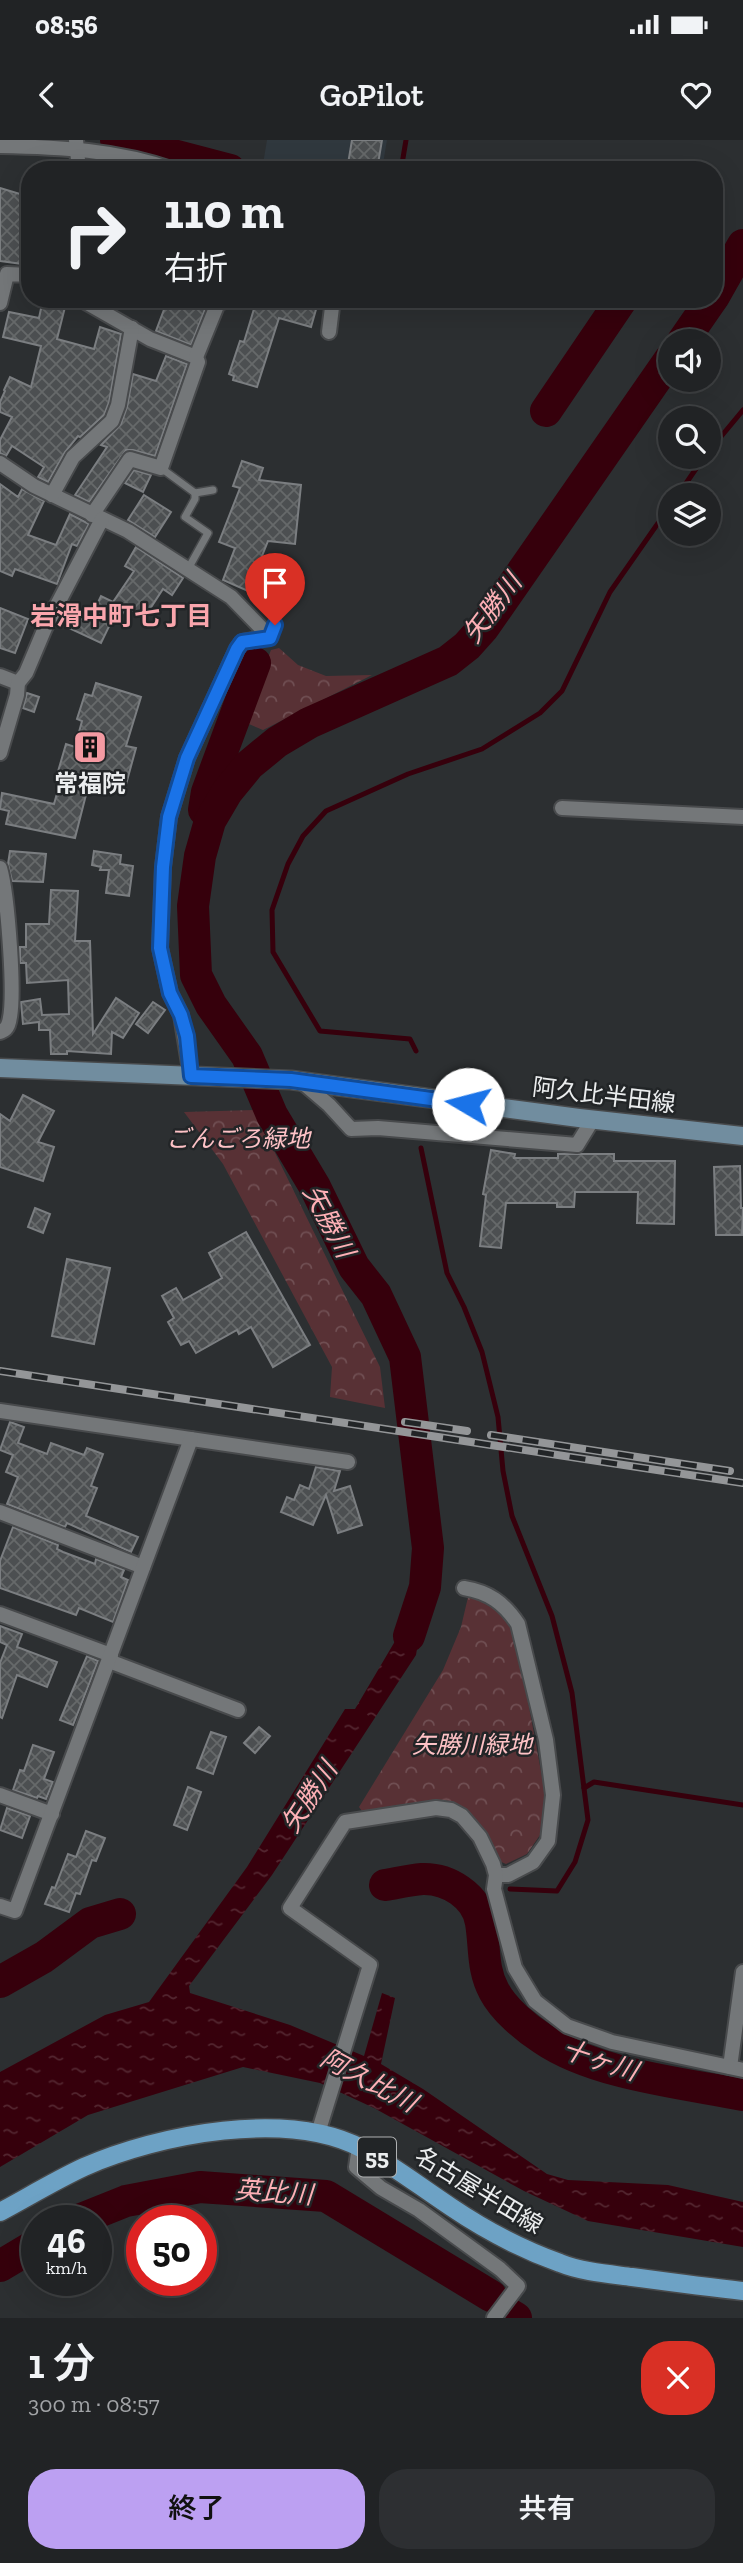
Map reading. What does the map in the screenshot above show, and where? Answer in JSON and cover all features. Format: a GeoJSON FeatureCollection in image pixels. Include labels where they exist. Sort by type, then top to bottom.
{"type":"FeatureCollection","features":[{"type":"Feature","properties":{"kind":"main road","name":"阿久比半田線"},"geometry":{"type":"LineString","coordinates":[[0,1068],[297,1081],[743,1136]]}},
{"type":"Feature","properties":{"kind":"main road","name":"名古屋半田線"},"geometry":{"type":"LineString","coordinates":[[0,2212],[85,2167],[144,2145],[196,2134],[251,2129],[318,2133],[359,2147],[513,2245],[563,2265],[743,2291]]}},
{"type":"Feature","properties":{"kind":"street"},"geometry":{"type":"LineString","coordinates":[[0,146],[76,144],[149,161]]}},
{"type":"Feature","properties":{"kind":"street"},"geometry":{"type":"LineString","coordinates":[[0,303],[7,274],[21,275]]}},
{"type":"Feature","properties":{"kind":"street"},"geometry":{"type":"LineString","coordinates":[[96,308],[150,339],[196,357]]}},
{"type":"Feature","properties":{"kind":"street"},"geometry":{"type":"LineString","coordinates":[[0,753],[18,695],[18,684],[26,673],[97,517],[130,459],[161,468],[198,362],[196,357],[216,308]]}},
{"type":"Feature","properties":{"kind":"street"},"geometry":{"type":"LineString","coordinates":[[329,332],[332,308]]}},
{"type":"Feature","properties":{"kind":"street"},"geometry":{"type":"LineString","coordinates":[[52,495],[73,457],[112,421],[118,405],[132,328]]}},
{"type":"Feature","properties":{"kind":"street"},"geometry":{"type":"LineString","coordinates":[[0,463],[52,495],[128,531],[239,603],[272,631],[242,642],[237,649],[187,758],[169,817],[161,899],[160,948],[170,993],[181,1015],[187,1036],[191,1076]]}},
{"type":"Feature","properties":{"kind":"street"},"geometry":{"type":"LineString","coordinates":[[0,676],[18,684]]}},
{"type":"Feature","properties":{"kind":"street"},"geometry":{"type":"LineString","coordinates":[[562,808],[743,817]]}},
{"type":"Feature","properties":{"kind":"street"},"geometry":{"type":"LineString","coordinates":[[0,868],[5,886],[11,1000],[8,1025],[0,1032]]}},
{"type":"Feature","properties":{"kind":"street"},"geometry":{"type":"LineString","coordinates":[[297,1081],[329,1105],[351,1129],[378,1128],[577,1144],[593,1119]]}},
{"type":"Feature","properties":{"kind":"street"},"geometry":{"type":"LineString","coordinates":[[1,1414],[348,1462]]}},
{"type":"Feature","properties":{"kind":"street"},"geometry":{"type":"LineString","coordinates":[[0,1906],[15,1911],[191,1439]]}},
{"type":"Feature","properties":{"kind":"street"},"geometry":{"type":"LineString","coordinates":[[0,1512],[143,1567]]}},
{"type":"Feature","properties":{"kind":"street"},"geometry":{"type":"LineString","coordinates":[[464,1588],[494,1598],[509,1610],[518,1624],[547,1740],[553,1795],[548,1841],[533,1862],[508,1875],[496,1875]]}},
{"type":"Feature","properties":{"kind":"street"},"geometry":{"type":"LineString","coordinates":[[0,1614],[238,1710]]}},
{"type":"Feature","properties":{"kind":"street"},"geometry":{"type":"LineString","coordinates":[[0,1795],[52,1814]]}},
{"type":"Feature","properties":{"kind":"street"},"geometry":{"type":"LineString","coordinates":[[318,2133],[370,1965],[290,1908],[345,1822],[436,1808],[451,1810],[462,1816],[480,1837],[496,1875],[494,1889],[515,1968],[535,2001],[567,2026],[612,2042],[736,2068],[743,1972]]}},
{"type":"Feature","properties":{"kind":"street"},"geometry":{"type":"LineString","coordinates":[[359,2147],[356,2166],[381,2188],[419,2210],[500,2269],[518,2286],[494,2318]]}},
{"type":"Feature","properties":{"kind":"lane"},"geometry":{"type":"LineString","coordinates":[[161,468],[195,493],[213,490]]}},
{"type":"Feature","properties":{"kind":"lane"},"geometry":{"type":"LineString","coordinates":[[188,569],[208,533],[186,517],[195,499],[195,493]]}},
{"type":"Feature","properties":{"kind":"shaded area"},"geometry":{"type":"Polygon","coordinates":[[[267,140],[387,140],[384,161],[264,161],[267,140]]]}},
{"type":"Feature","properties":{"kind":"green space"},"geometry":{"type":"Polygon","coordinates":[[[279,648],[298,665],[326,676],[372,675],[263,730],[244,722],[271,650],[279,648]]]}},
{"type":"Feature","properties":{"kind":"green space","name":"ごんごろ緑地"},"geometry":{"type":"Polygon","coordinates":[[[254,1110],[380,1367],[385,1408],[330,1397],[332,1367],[223,1164],[184,1112],[254,1110]]]}},
{"type":"Feature","properties":{"kind":"green space","name":"矢勝川緑地"},"geometry":{"type":"Polygon","coordinates":[[[469,1593],[492,1601],[514,1626],[545,1793],[540,1835],[527,1854],[506,1864],[499,1861],[478,1822],[458,1805],[432,1802],[362,1811],[359,1807],[443,1670],[461,1627],[469,1593]]]}},
{"type":"Feature","properties":{"kind":"water","name":"阿久比川"},"geometry":{"type":"Polygon","coordinates":[[[427,1587],[416,1655],[272,1875],[189,1986],[190,1993],[290,2025],[364,2056],[382,1993],[395,1998],[381,2064],[423,2089],[547,2174],[568,2180],[668,2185],[743,2202],[743,2247],[588,2221],[524,2191],[374,2108],[320,2083],[243,2067],[88,2115],[0,2167],[0,2072],[105,2015],[149,2002],[247,1867],[345,1709],[355,1709],[427,1587]]]}},
{"type":"Feature","properties":{"kind":"building"},"geometry":{"type":"Polygon","coordinates":[[[352,140],[382,140],[378,161],[348,161],[352,140]]]}},
{"type":"Feature","properties":{"kind":"building"},"geometry":{"type":"Polygon","coordinates":[[[0,188],[21,194],[21,264],[0,261],[0,188]]]}},
{"type":"Feature","properties":{"kind":"building"},"geometry":{"type":"Polygon","coordinates":[[[41,308],[65,308],[57,339],[94,349],[100,327],[121,334],[109,402],[104,415],[78,436],[65,452],[48,482],[38,477],[44,467],[12,446],[6,456],[0,453],[0,440],[12,417],[0,412],[4,390],[10,377],[31,387],[41,346],[3,337],[9,312],[39,318],[41,308]]]}},
{"type":"Feature","properties":{"kind":"building"},"geometry":{"type":"Polygon","coordinates":[[[165,308],[205,308],[191,345],[156,331],[165,308]]]}},
{"type":"Feature","properties":{"kind":"building"},"geometry":{"type":"Polygon","coordinates":[[[254,308],[316,308],[311,327],[279,318],[257,387],[233,380],[234,376],[229,374],[240,341],[244,342],[254,308]]]}},
{"type":"Feature","properties":{"kind":"building"},"geometry":{"type":"Polygon","coordinates":[[[166,356],[187,364],[155,456],[126,450],[89,502],[75,495],[107,447],[101,445],[121,424],[133,374],[156,381],[166,356]]]}},
{"type":"Feature","properties":{"kind":"building"},"geometry":{"type":"Polygon","coordinates":[[[242,461],[263,468],[259,480],[301,485],[295,544],[268,541],[248,591],[223,580],[235,548],[219,542],[240,488],[233,486],[242,461]]]}},
{"type":"Feature","properties":{"kind":"building"},"geometry":{"type":"Polygon","coordinates":[[[134,470],[151,475],[143,492],[125,483],[134,470]]]}},
{"type":"Feature","properties":{"kind":"building"},"geometry":{"type":"Polygon","coordinates":[[[0,484],[18,497],[22,489],[44,501],[28,535],[56,545],[70,514],[89,524],[77,546],[72,544],[57,584],[15,569],[12,576],[0,571],[0,484]]]}},
{"type":"Feature","properties":{"kind":"building"},"geometry":{"type":"Polygon","coordinates":[[[144,495],[171,512],[155,537],[128,520],[144,495]]]}},
{"type":"Feature","properties":{"kind":"building"},"geometry":{"type":"Polygon","coordinates":[[[136,547],[183,578],[172,595],[163,589],[144,618],[126,606],[119,621],[113,618],[101,643],[69,628],[76,612],[90,619],[101,596],[113,602],[134,571],[125,566],[136,547]]]}},
{"type":"Feature","properties":{"kind":"building"},"geometry":{"type":"Polygon","coordinates":[[[0,608],[28,619],[15,653],[0,648],[0,608]]]}},
{"type":"Feature","properties":{"kind":"building"},"geometry":{"type":"Polygon","coordinates":[[[96,683],[141,697],[126,746],[136,748],[125,788],[90,779],[75,838],[6,824],[9,811],[0,809],[2,793],[54,804],[62,776],[57,775],[66,744],[75,747],[82,721],[77,719],[85,694],[92,696],[96,683]]]}},
{"type":"Feature","properties":{"kind":"building"},"geometry":{"type":"Polygon","coordinates":[[[27,693],[39,697],[34,712],[23,708],[27,693]]]}},
{"type":"Feature","properties":{"kind":"building"},"geometry":{"type":"Polygon","coordinates":[[[10,851],[46,854],[43,882],[12,881],[8,864],[10,851]]]}},
{"type":"Feature","properties":{"kind":"building"},"geometry":{"type":"Polygon","coordinates":[[[94,851],[121,855],[120,864],[133,866],[129,896],[106,893],[109,870],[100,870],[101,867],[92,865],[94,851]]]}},
{"type":"Feature","properties":{"kind":"building"},"geometry":{"type":"Polygon","coordinates":[[[51,890],[78,891],[75,941],[90,941],[93,1034],[116,998],[139,1013],[123,1038],[112,1032],[111,1054],[67,1051],[67,1054],[51,1054],[50,1030],[39,1030],[39,1022],[23,1024],[21,1002],[40,999],[42,1015],[69,1014],[68,980],[27,983],[26,963],[20,963],[20,947],[26,947],[26,924],[49,924],[51,890]]]}},
{"type":"Feature","properties":{"kind":"building"},"geometry":{"type":"Polygon","coordinates":[[[153,1002],[165,1010],[148,1033],[136,1024],[153,1002]]]}},
{"type":"Feature","properties":{"kind":"building"},"geometry":{"type":"Polygon","coordinates":[[[23,1095],[54,1111],[38,1142],[54,1147],[43,1181],[0,1167],[0,1114],[10,1121],[23,1095]]]}},
{"type":"Feature","properties":{"kind":"building"},"geometry":{"type":"Polygon","coordinates":[[[491,1150],[515,1154],[514,1158],[558,1158],[558,1154],[614,1154],[614,1161],[675,1161],[674,1224],[637,1223],[638,1192],[575,1192],[574,1207],[557,1207],[557,1203],[506,1203],[501,1248],[480,1246],[486,1195],[483,1194],[491,1150]]]}},
{"type":"Feature","properties":{"kind":"building"},"geometry":{"type":"Polygon","coordinates":[[[740,1166],[742,1235],[716,1235],[714,1167],[740,1166]]]}},
{"type":"Feature","properties":{"kind":"building"},"geometry":{"type":"Polygon","coordinates":[[[35,1208],[50,1214],[43,1233],[28,1227],[35,1208]]]}},
{"type":"Feature","properties":{"kind":"building"},"geometry":{"type":"Polygon","coordinates":[[[246,1232],[310,1345],[273,1367],[251,1327],[239,1334],[237,1330],[196,1353],[189,1341],[181,1345],[168,1322],[174,1318],[162,1296],[176,1288],[183,1300],[222,1278],[209,1253],[246,1232]]]}},
{"type":"Feature","properties":{"kind":"building"},"geometry":{"type":"Polygon","coordinates":[[[67,1259],[110,1268],[94,1344],[52,1336],[67,1259]]]}},
{"type":"Feature","properties":{"kind":"building"},"geometry":{"type":"Polygon","coordinates":[[[10,1422],[24,1427],[18,1443],[47,1454],[51,1443],[84,1455],[87,1448],[103,1454],[91,1486],[97,1488],[86,1516],[138,1537],[131,1552],[67,1523],[65,1527],[7,1504],[18,1477],[6,1472],[13,1455],[0,1450],[10,1422]]]}},
{"type":"Feature","properties":{"kind":"building"},"geometry":{"type":"Polygon","coordinates":[[[316,1467],[340,1471],[334,1491],[350,1486],[362,1525],[338,1533],[326,1495],[313,1525],[281,1512],[287,1497],[294,1500],[300,1485],[309,1489],[316,1467]]]}},
{"type":"Feature","properties":{"kind":"building"},"geometry":{"type":"Polygon","coordinates":[[[13,1527],[58,1545],[57,1549],[63,1552],[95,1564],[96,1559],[124,1570],[121,1577],[128,1580],[113,1622],[79,1608],[76,1615],[0,1588],[0,1561],[13,1527]]]}},
{"type":"Feature","properties":{"kind":"building"},"geometry":{"type":"Polygon","coordinates":[[[0,1626],[22,1634],[17,1647],[57,1662],[47,1687],[17,1675],[2,1718],[0,1663],[7,1645],[0,1642],[0,1626]]]}},
{"type":"Feature","properties":{"kind":"building"},"geometry":{"type":"Polygon","coordinates":[[[87,1656],[98,1661],[73,1725],[60,1720],[87,1656]]]}},
{"type":"Feature","properties":{"kind":"building"},"geometry":{"type":"Polygon","coordinates":[[[259,1727],[270,1736],[255,1753],[244,1743],[259,1727]]]}},
{"type":"Feature","properties":{"kind":"building"},"geometry":{"type":"Polygon","coordinates":[[[211,1732],[226,1737],[213,1774],[197,1768],[211,1732]]]}},
{"type":"Feature","properties":{"kind":"building"},"geometry":{"type":"Polygon","coordinates":[[[33,1745],[54,1752],[44,1779],[53,1782],[46,1799],[13,1790],[20,1770],[24,1771],[33,1745]]]}},
{"type":"Feature","properties":{"kind":"building"},"geometry":{"type":"Polygon","coordinates":[[[188,1787],[201,1792],[187,1830],[174,1825],[188,1787]]]}},
{"type":"Feature","properties":{"kind":"building"},"geometry":{"type":"Polygon","coordinates":[[[7,1808],[30,1816],[22,1838],[0,1830],[7,1808]]]}},
{"type":"Feature","properties":{"kind":"building"},"geometry":{"type":"Polygon","coordinates":[[[86,1831],[105,1838],[96,1861],[92,1860],[80,1894],[76,1893],[69,1912],[45,1904],[52,1887],[55,1888],[68,1854],[76,1857],[86,1831]]]}},
{"type":"Feature","properties":{"kind":"waterway"},"geometry":{"type":"LineString","coordinates":[[116,140],[196,161]]}},
{"type":"Feature","properties":{"kind":"waterway"},"geometry":{"type":"LineString","coordinates":[[402,161],[406,140]]}},
{"type":"Feature","properties":{"kind":"waterway","name":"矢勝川"},"geometry":{"type":"LineString","coordinates":[[723,280],[743,245]]}},
{"type":"Feature","properties":{"kind":"waterway"},"geometry":{"type":"LineString","coordinates":[[553,409],[548,407],[615,308]]}},
{"type":"Feature","properties":{"kind":"waterway"},"geometry":{"type":"LineString","coordinates":[[546,411],[616,308]]}},
{"type":"Feature","properties":{"kind":"waterway","name":"矢勝川"},"geometry":{"type":"LineString","coordinates":[[691,329],[706,308]]}},
{"type":"Feature","properties":{"kind":"waterway","name":"矢勝川"},"geometry":{"type":"LineString","coordinates":[[409,1636],[425,1587],[428,1548],[405,1357],[376,1295],[354,1267],[315,1187],[272,1115],[247,1056],[211,1005],[196,975],[193,906],[200,856],[210,821],[227,792],[249,765],[277,742],[309,723],[448,661],[467,646],[484,627],[658,376]]}},
{"type":"Feature","properties":{"kind":"waterway"},"geometry":{"type":"LineString","coordinates":[[721,437],[743,410]]}},
{"type":"Feature","properties":{"kind":"waterway"},"geometry":{"type":"LineString","coordinates":[[686,483],[696,469]]}},
{"type":"Feature","properties":{"kind":"waterway"},"geometry":{"type":"LineString","coordinates":[[416,1051],[410,1039],[320,1031],[273,952],[272,910],[288,864],[303,836],[326,811],[408,774],[482,749],[540,713],[562,691],[610,592],[658,523]]}},
{"type":"Feature","properties":{"kind":"waterway"},"geometry":{"type":"LineString","coordinates":[[204,810],[207,792],[255,663]]}},
{"type":"Feature","properties":{"kind":"waterway"},"geometry":{"type":"LineString","coordinates":[[421,1148],[447,1273],[482,1352],[498,1417],[503,1471],[512,1516],[552,1616],[572,1693],[588,1820],[575,1862],[557,1891],[510,1889]]}},
{"type":"Feature","properties":{"kind":"waterway"},"geometry":{"type":"LineString","coordinates":[[584,1788],[594,1782],[743,1805]]}},
{"type":"Feature","properties":{"kind":"waterway","name":"十ヶ川"},"geometry":{"type":"LineString","coordinates":[[385,1885],[432,1879],[460,1890],[478,1913],[486,1966],[494,1991],[516,2018],[543,2039],[587,2061],[613,2069],[743,2095]]}},
{"type":"Feature","properties":{"kind":"waterway","name":"十ヶ川"},"geometry":{"type":"LineString","coordinates":[[0,1982],[44,1957],[90,1923],[120,1914]]}},
{"type":"Feature","properties":{"kind":"waterway","name":"英比川"},"geometry":{"type":"LineString","coordinates":[[112,2207],[126,2201],[200,2187],[326,2196],[491,2296]]}},
{"type":"Feature","properties":{"kind":"waterway","name":"英比川"},"geometry":{"type":"LineString","coordinates":[[0,2266],[21,2254]]}},
{"type":"Feature","properties":{"kind":"waterway","name":"英比川"},"geometry":{"type":"LineString","coordinates":[[511,2315],[516,2318]]}},
{"type":"Feature","properties":{"kind":"railway"},"geometry":{"type":"LineString","coordinates":[[0,1371],[743,1483]]}},
{"type":"Feature","properties":{"kind":"railway"},"geometry":{"type":"LineString","coordinates":[[405,1422],[467,1431]]}},
{"type":"Feature","properties":{"kind":"railway"},"geometry":{"type":"LineString","coordinates":[[491,1435],[730,1471]]}},
{"type":"Feature","properties":{"kind":"place","name":"常福院"},"geometry":{"type":"Point","coordinates":[90,747]}},
{"type":"Feature","properties":{"kind":"district","name":"岩滑中町七丁目"},"geometry":{"type":"Point","coordinates":[121,616]}},
{"type":"Feature","properties":{"kind":"route"},"geometry":{"type":"LineString","coordinates":[[275,625],[270,638],[242,642],[237,649],[187,758],[169,817],[163,867],[160,948],[164,974],[187,1036],[191,1076],[291,1080],[468,1104]]}}]}
